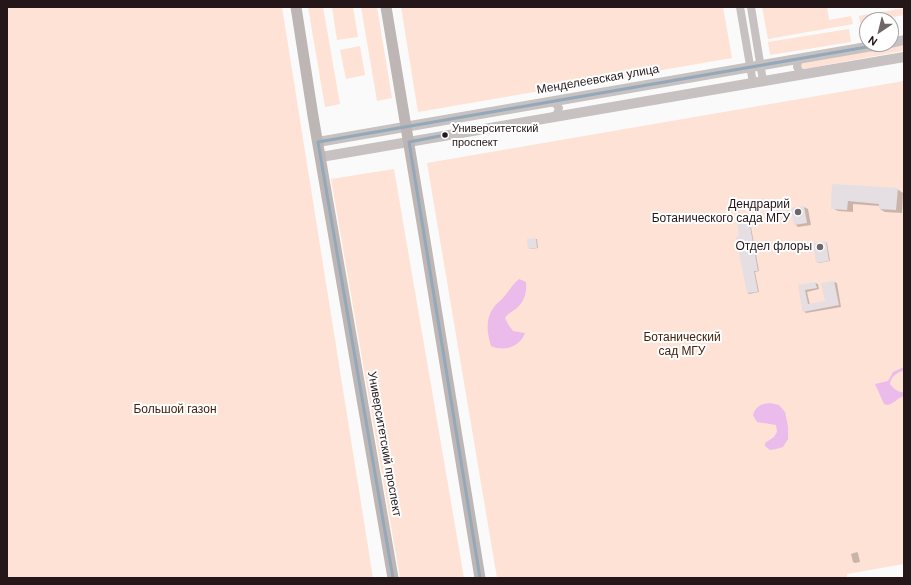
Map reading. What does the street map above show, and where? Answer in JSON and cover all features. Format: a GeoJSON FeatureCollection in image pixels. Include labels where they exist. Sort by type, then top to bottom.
{"type":"FeatureCollection","features":[{"type":"Feature","properties":{"kind":"main road","name":"Университетский проспект"},"geometry":{"type":"LineString","coordinates":[[296,7],[394,578]]}},
{"type":"Feature","properties":{"kind":"main road"},"geometry":{"type":"LineString","coordinates":[[386,7],[480,578]]}},
{"type":"Feature","properties":{"kind":"street"},"geometry":{"type":"LineString","coordinates":[[740,7],[756,66]]}},
{"type":"Feature","properties":{"kind":"street"},"geometry":{"type":"LineString","coordinates":[[751,7],[758,82]]}},
{"type":"Feature","properties":{"kind":"street","name":"Менделеевская улица"},"geometry":{"type":"LineString","coordinates":[[318,142],[859,48]]}},
{"type":"Feature","properties":{"kind":"street"},"geometry":{"type":"LineString","coordinates":[[321,158],[904,57]]}},
{"type":"Feature","properties":{"kind":"street"},"geometry":{"type":"LineString","coordinates":[[803,58],[798,61],[797,67],[800,72],[806,74]]}},
{"type":"Feature","properties":{"kind":"street"},"geometry":{"type":"LineString","coordinates":[[550,102],[555,103],[559,108],[557,114],[552,117]]}},
{"type":"Feature","properties":{"kind":"green space","name":"Большой газон"},"geometry":{"type":"Polygon","coordinates":[[[7,7],[282,7],[373,578],[7,578],[7,7]]]}},
{"type":"Feature","properties":{"kind":"green space"},"geometry":{"type":"Polygon","coordinates":[[[308,7],[323,7],[340,104],[325,107],[308,7]]]}},
{"type":"Feature","properties":{"kind":"green space"},"geometry":{"type":"Polygon","coordinates":[[[332,7],[353,7],[358,37],[337,40],[332,7]]]}},
{"type":"Feature","properties":{"kind":"green space"},"geometry":{"type":"Polygon","coordinates":[[[361,7],[377,7],[392,98],[377,101],[361,7]]]}},
{"type":"Feature","properties":{"kind":"green space"},"geometry":{"type":"Polygon","coordinates":[[[401,7],[723,7],[732,58],[418,112],[401,7]]]}},
{"type":"Feature","properties":{"kind":"green space"},"geometry":{"type":"Polygon","coordinates":[[[762,7],[827,7],[829,20],[851,16],[853,24],[768,39],[762,7]]]}},
{"type":"Feature","properties":{"kind":"green space"},"geometry":{"type":"Polygon","coordinates":[[[904,8],[904,15],[899,16],[899,12],[882,12],[904,8]]]}},
{"type":"Feature","properties":{"kind":"green space"},"geometry":{"type":"Polygon","coordinates":[[[849,29],[851,42],[770,55],[768,42],[849,29]]]}},
{"type":"Feature","properties":{"kind":"green space"},"geometry":{"type":"Polygon","coordinates":[[[899,44],[904,46],[902,51],[899,52],[899,44]]]}},
{"type":"Feature","properties":{"kind":"green space"},"geometry":{"type":"Polygon","coordinates":[[[360,46],[365,75],[346,79],[340,50],[360,46]]]}},
{"type":"Feature","properties":{"kind":"green space"},"geometry":{"type":"Polygon","coordinates":[[[859,52],[897,52],[804,69],[801,65],[803,62],[859,52]]]}},
{"type":"Feature","properties":{"kind":"green space","name":"Ботанический сад МГУ"},"geometry":{"type":"Polygon","coordinates":[[[904,81],[904,564],[847,574],[847,578],[497,578],[427,163],[904,81]]]}},
{"type":"Feature","properties":{"kind":"green space"},"geometry":{"type":"Polygon","coordinates":[[[394,169],[464,578],[400,578],[331,179],[394,169]]]}},
{"type":"Feature","properties":{"kind":"shaded area"},"geometry":{"type":"Polygon","coordinates":[[[519,279],[526,282],[525,295],[520,304],[505,318],[513,331],[525,333],[523,338],[515,345],[506,348],[496,348],[491,346],[488,331],[489,316],[495,306],[519,279]]]}},
{"type":"Feature","properties":{"kind":"shaded area"},"geometry":{"type":"Polygon","coordinates":[[[904,367],[904,370],[893,377],[890,384],[894,389],[904,392],[904,396],[887,405],[884,404],[875,384],[888,381],[893,372],[904,367]]]}},
{"type":"Feature","properties":{"kind":"shaded area"},"geometry":{"type":"Polygon","coordinates":[[[770,403],[779,405],[785,412],[788,427],[788,439],[783,447],[770,450],[765,446],[765,443],[774,437],[777,432],[776,425],[757,422],[753,415],[759,406],[770,403]]]}},
{"type":"Feature","properties":{"kind":"building"},"geometry":{"type":"Polygon","coordinates":[[[832,184],[898,188],[896,210],[879,209],[879,204],[848,201],[847,210],[831,209],[832,184]]]}},
{"type":"Feature","properties":{"kind":"building","name":"Дендрарий Ботанического сада МГУ"},"geometry":{"type":"Polygon","coordinates":[[[804,206],[807,223],[794,225],[791,208],[804,206]]]}},
{"type":"Feature","properties":{"kind":"building"},"geometry":{"type":"Polygon","coordinates":[[[749,220],[758,271],[754,271],[758,292],[747,293],[736,237],[739,236],[737,222],[749,220]]]}},
{"type":"Feature","properties":{"kind":"building"},"geometry":{"type":"Polygon","coordinates":[[[536,238],[537,248],[528,249],[527,239],[536,238]]]}},
{"type":"Feature","properties":{"kind":"building","name":"Отдел флоры"},"geometry":{"type":"Polygon","coordinates":[[[826,241],[829,261],[816,263],[813,243],[826,241]]]}},
{"type":"Feature","properties":{"kind":"building"},"geometry":{"type":"Polygon","coordinates":[[[834,281],[839,305],[803,312],[798,285],[815,282],[817,288],[805,290],[808,304],[825,301],[821,283],[834,281]]]}},
{"type":"Feature","properties":{"kind":"transit line"},"geometry":{"type":"LineString","coordinates":[[393,578],[318,142],[859,48]]}},
{"type":"Feature","properties":{"kind":"transit line"},"geometry":{"type":"LineString","coordinates":[[445,135],[409,142],[480,578]]}},
{"type":"Feature","properties":{"kind":"place","name":"Университетский проспект"},"geometry":{"type":"Point","coordinates":[445,135]}},
{"type":"Feature","properties":{"kind":"place","name":"Дендрарий Ботанического сада МГУ"},"geometry":{"type":"Point","coordinates":[798,212]}},
{"type":"Feature","properties":{"kind":"place","name":"Отдел флоры"},"geometry":{"type":"Point","coordinates":[820,247]}}]}
